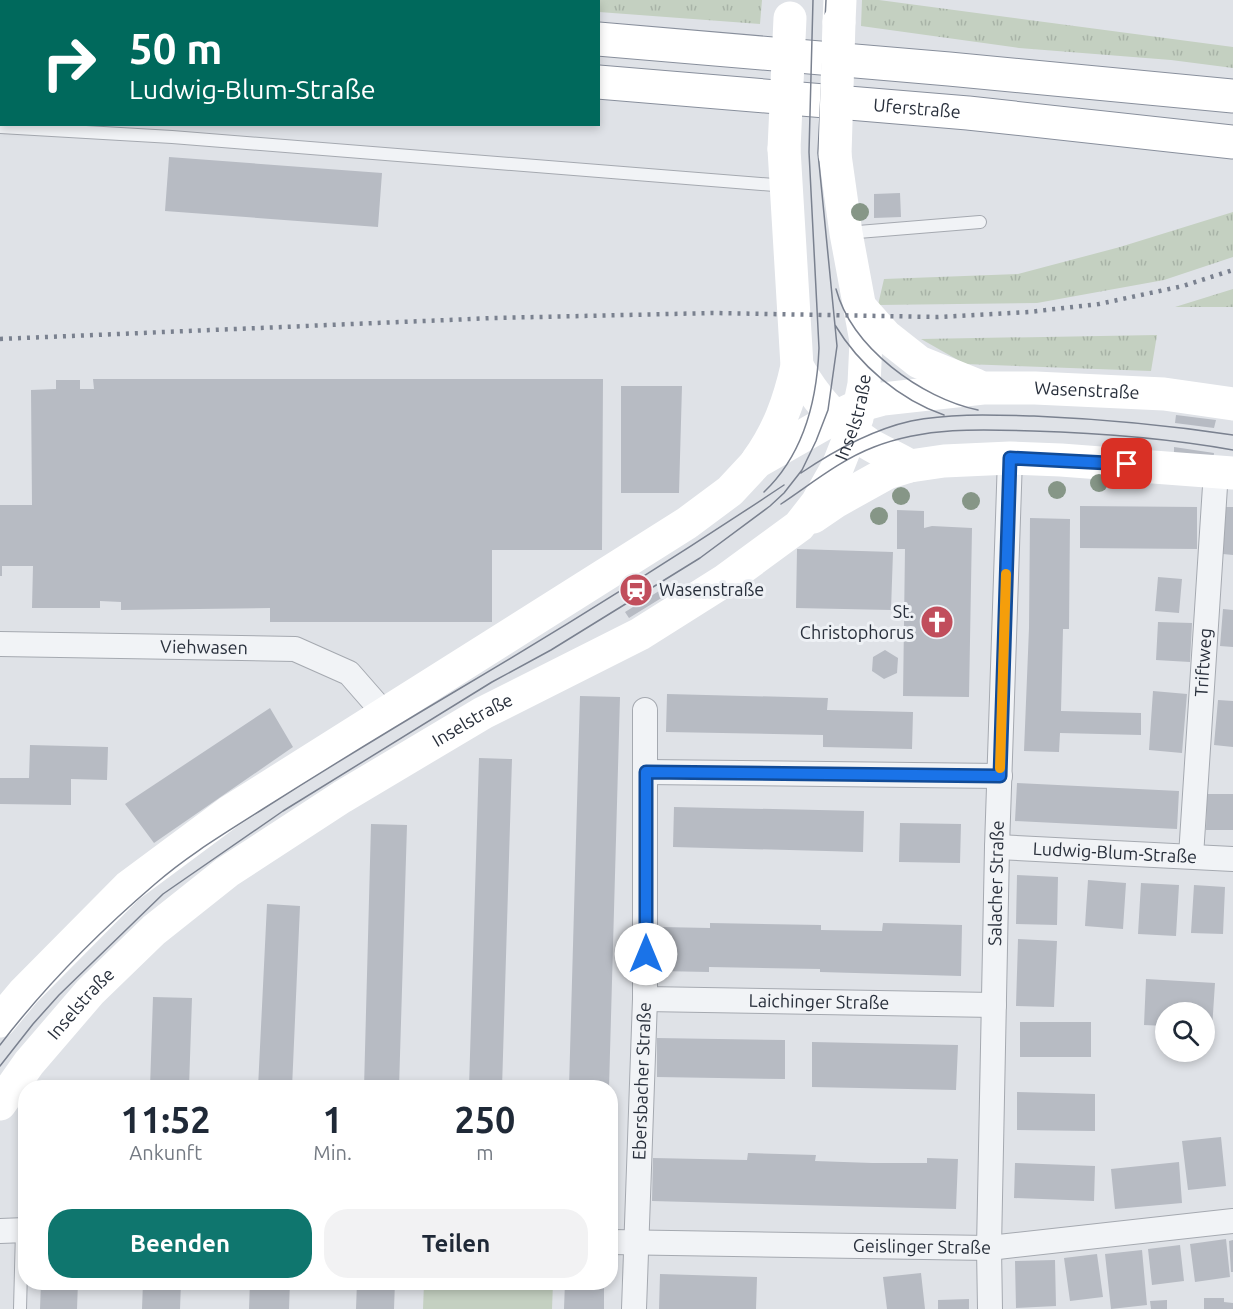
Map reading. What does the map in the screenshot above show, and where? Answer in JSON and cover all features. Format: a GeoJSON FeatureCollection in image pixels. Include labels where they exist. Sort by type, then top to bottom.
{"type":"FeatureCollection","features":[{"type":"Feature","properties":{"kind":"main road"},"geometry":{"type":"LineString","coordinates":[[757,462],[778,427],[792,391],[797,366],[784,149],[791,9]]}},
{"type":"Feature","properties":{"kind":"main road","name":"Inselstraße"},"geometry":{"type":"LineString","coordinates":[[0,1104],[29,1063],[90,992],[154,930],[227,872],[342,797],[483,713],[640,634],[724,581],[799,526],[828,486],[850,418],[864,384],[866,341],[846,233],[835,155],[840,11]]}},
{"type":"Feature","properties":{"kind":"main road"},"geometry":{"type":"LineString","coordinates":[[600,39],[1233,96]]}},
{"type":"Feature","properties":{"kind":"main road","name":"Uferstraße"},"geometry":{"type":"LineString","coordinates":[[600,82],[968,113],[1233,142]]}},
{"type":"Feature","properties":{"kind":"main road"},"geometry":{"type":"LineString","coordinates":[[861,308],[886,336],[919,362],[983,388]]}},
{"type":"Feature","properties":{"kind":"main road"},"geometry":{"type":"LineString","coordinates":[[797,366],[815,396],[850,418],[874,447],[910,466]]}},
{"type":"Feature","properties":{"kind":"main road","name":"Wasenstraße"},"geometry":{"type":"LineString","coordinates":[[384,713],[687,523],[730,491],[757,462],[904,395],[983,388],[1099,390],[1164,394],[1233,404]]}},
{"type":"Feature","properties":{"kind":"main road"},"geometry":{"type":"LineString","coordinates":[[799,526],[870,482],[887,473],[910,466],[1010,458],[1225,472]]}},
{"type":"Feature","properties":{"kind":"main road"},"geometry":{"type":"LineString","coordinates":[[0,1021],[24,992],[128,887],[229,812],[384,713]]}},
{"type":"Feature","properties":{"kind":"street","name":"Salacher Straße"},"geometry":{"type":"LineString","coordinates":[[990,1309],[989,1248],[997,847],[1010,458]]}},
{"type":"Feature","properties":{"kind":"street","name":"Triftweg"},"geometry":{"type":"LineString","coordinates":[[1191,856],[1225,472]]}},
{"type":"Feature","properties":{"kind":"street","name":"Viehwasen"},"geometry":{"type":"LineString","coordinates":[[0,644],[296,649],[349,673],[384,713]]}},
{"type":"Feature","properties":{"kind":"street","name":"Ebersbacher Straße"},"geometry":{"type":"LineString","coordinates":[[634,1309],[645,999],[645,710]]}},
{"type":"Feature","properties":{"kind":"street"},"geometry":{"type":"LineString","coordinates":[[646,772],[1000,776]]}},
{"type":"Feature","properties":{"kind":"street","name":"Ludwig-Blum-Straße"},"geometry":{"type":"LineString","coordinates":[[997,847],[1233,859]]}},
{"type":"Feature","properties":{"kind":"street","name":"Laichinger Straße"},"geometry":{"type":"LineString","coordinates":[[645,999],[994,1005]]}},
{"type":"Feature","properties":{"kind":"street","name":"Geislinger Straße"},"geometry":{"type":"LineString","coordinates":[[618,1242],[989,1248],[1233,1221]]}},
{"type":"Feature","properties":{"kind":"lane"},"geometry":{"type":"LineString","coordinates":[[0,127],[172,137],[787,186]]}},
{"type":"Feature","properties":{"kind":"lane"},"geometry":{"type":"LineString","coordinates":[[846,233],[980,222]]}},
{"type":"Feature","properties":{"kind":"lane"},"geometry":{"type":"LineString","coordinates":[[16,1231],[18,1270]]}},
{"type":"Feature","properties":{"kind":"lane"},"geometry":{"type":"LineString","coordinates":[[19,1290],[20,1309]]}},
{"type":"Feature","properties":{"kind":"green space"},"geometry":{"type":"Polygon","coordinates":[[[600,0],[762,0],[760,24],[600,12],[600,0]]]}},
{"type":"Feature","properties":{"kind":"green space"},"geometry":{"type":"Polygon","coordinates":[[[862,0],[879,0],[1233,47],[1233,68],[1171,60],[1019,48],[861,26],[862,0]]]}},
{"type":"Feature","properties":{"kind":"green space"},"geometry":{"type":"Polygon","coordinates":[[[1233,212],[1233,257],[1164,280],[1037,303],[878,305],[884,279],[1018,274],[1120,247],[1233,212]]]}},
{"type":"Feature","properties":{"kind":"green space"},"geometry":{"type":"Polygon","coordinates":[[[1233,289],[1233,307],[1175,307],[1233,289]]]}},
{"type":"Feature","properties":{"kind":"green space"},"geometry":{"type":"Polygon","coordinates":[[[1157,335],[1151,371],[965,364],[921,339],[1157,335]]]}},
{"type":"Feature","properties":{"kind":"green space"},"geometry":{"type":"Polygon","coordinates":[[[424,1290],[553,1290],[552,1309],[423,1309],[424,1290]]]}},
{"type":"Feature","properties":{"kind":"building"},"geometry":{"type":"Polygon","coordinates":[[[169,157],[382,173],[378,227],[165,211],[169,157]]]}},
{"type":"Feature","properties":{"kind":"building"},"geometry":{"type":"Polygon","coordinates":[[[900,193],[901,217],[874,218],[874,194],[900,193]]]}},
{"type":"Feature","properties":{"kind":"building"},"geometry":{"type":"Polygon","coordinates":[[[93,379],[603,379],[602,550],[492,550],[492,622],[270,622],[270,608],[121,610],[121,602],[100,601],[100,608],[32,608],[33,566],[2,566],[2,576],[0,576],[0,505],[32,505],[31,390],[56,389],[56,380],[80,380],[80,389],[94,389],[93,379]]]}},
{"type":"Feature","properties":{"kind":"building"},"geometry":{"type":"Polygon","coordinates":[[[621,386],[682,386],[679,493],[621,493],[621,386]]]}},
{"type":"Feature","properties":{"kind":"building"},"geometry":{"type":"Polygon","coordinates":[[[1176,415],[1216,420],[1214,428],[1175,423],[1176,415]]]}},
{"type":"Feature","properties":{"kind":"building"},"geometry":{"type":"Polygon","coordinates":[[[1174,447],[1214,453],[1213,461],[1174,455],[1174,447]]]}},
{"type":"Feature","properties":{"kind":"building"},"geometry":{"type":"Polygon","coordinates":[[[1080,506],[1197,507],[1197,549],[1080,548],[1080,506]]]}},
{"type":"Feature","properties":{"kind":"building"},"geometry":{"type":"Polygon","coordinates":[[[1226,507],[1233,507],[1233,555],[1223,554],[1226,507]]]}},
{"type":"Feature","properties":{"kind":"building","name":"St. Christophorus"},"geometry":{"type":"Polygon","coordinates":[[[897,510],[924,511],[924,528],[932,526],[972,528],[969,697],[903,696],[905,549],[897,549],[897,510]]]}},
{"type":"Feature","properties":{"kind":"building"},"geometry":{"type":"Polygon","coordinates":[[[1030,518],[1070,519],[1069,629],[1063,629],[1061,711],[1141,713],[1141,735],[1060,733],[1059,752],[1024,751],[1029,628],[1030,518]]]}},
{"type":"Feature","properties":{"kind":"building"},"geometry":{"type":"Polygon","coordinates":[[[797,549],[893,552],[891,610],[796,608],[797,549]]]}},
{"type":"Feature","properties":{"kind":"building"},"geometry":{"type":"Polygon","coordinates":[[[1158,577],[1182,579],[1179,613],[1155,611],[1158,577]]]}},
{"type":"Feature","properties":{"kind":"building"},"geometry":{"type":"Polygon","coordinates":[[[659,591],[663,597],[629,618],[625,612],[659,591]]]}},
{"type":"Feature","properties":{"kind":"building"},"geometry":{"type":"Polygon","coordinates":[[[1223,609],[1233,610],[1233,647],[1220,646],[1223,609]]]}},
{"type":"Feature","properties":{"kind":"building"},"geometry":{"type":"Polygon","coordinates":[[[1158,622],[1192,623],[1190,662],[1156,660],[1158,622]]]}},
{"type":"Feature","properties":{"kind":"building"},"geometry":{"type":"Polygon","coordinates":[[[885,650],[898,658],[897,673],[884,679],[872,671],[873,657],[885,650]]]}},
{"type":"Feature","properties":{"kind":"building"},"geometry":{"type":"Polygon","coordinates":[[[1153,691],[1187,694],[1182,753],[1149,750],[1153,691]]]}},
{"type":"Feature","properties":{"kind":"building"},"geometry":{"type":"Polygon","coordinates":[[[667,694],[828,698],[827,710],[913,712],[912,749],[823,747],[823,735],[666,732],[667,694]]]}},
{"type":"Feature","properties":{"kind":"building"},"geometry":{"type":"Polygon","coordinates":[[[580,696],[620,697],[609,1080],[569,1080],[580,696]]]}},
{"type":"Feature","properties":{"kind":"building"},"geometry":{"type":"Polygon","coordinates":[[[1218,700],[1233,701],[1233,747],[1214,745],[1218,700]]]}},
{"type":"Feature","properties":{"kind":"building"},"geometry":{"type":"Polygon","coordinates":[[[270,708],[293,747],[154,843],[125,804],[270,708]]]}},
{"type":"Feature","properties":{"kind":"building"},"geometry":{"type":"Polygon","coordinates":[[[30,745],[108,747],[107,780],[71,779],[71,805],[0,804],[0,778],[29,778],[30,745]]]}},
{"type":"Feature","properties":{"kind":"building"},"geometry":{"type":"Polygon","coordinates":[[[479,758],[512,759],[502,1080],[469,1080],[479,758]]]}},
{"type":"Feature","properties":{"kind":"building"},"geometry":{"type":"Polygon","coordinates":[[[1017,783],[1179,791],[1177,829],[1015,821],[1017,783]]]}},
{"type":"Feature","properties":{"kind":"building"},"geometry":{"type":"Polygon","coordinates":[[[1207,794],[1233,794],[1233,830],[1206,830],[1207,794]]]}},
{"type":"Feature","properties":{"kind":"building"},"geometry":{"type":"Polygon","coordinates":[[[674,807],[864,811],[863,852],[673,847],[674,807]]]}},
{"type":"Feature","properties":{"kind":"building"},"geometry":{"type":"Polygon","coordinates":[[[900,823],[961,824],[960,863],[899,862],[900,823]]]}},
{"type":"Feature","properties":{"kind":"building"},"geometry":{"type":"Polygon","coordinates":[[[371,824],[407,825],[399,1080],[364,1080],[371,824]]]}},
{"type":"Feature","properties":{"kind":"building"},"geometry":{"type":"Polygon","coordinates":[[[1017,875],[1058,877],[1057,925],[1016,924],[1017,875]]]}},
{"type":"Feature","properties":{"kind":"building"},"geometry":{"type":"Polygon","coordinates":[[[1088,880],[1126,883],[1123,929],[1085,926],[1088,880]]]}},
{"type":"Feature","properties":{"kind":"building"},"geometry":{"type":"Polygon","coordinates":[[[1141,883],[1179,885],[1176,936],[1138,934],[1141,883]]]}},
{"type":"Feature","properties":{"kind":"building"},"geometry":{"type":"Polygon","coordinates":[[[1194,885],[1225,887],[1223,934],[1191,933],[1194,885]]]}},
{"type":"Feature","properties":{"kind":"building"},"geometry":{"type":"Polygon","coordinates":[[[267,904],[300,906],[292,1080],[258,1080],[267,904]]]}},
{"type":"Feature","properties":{"kind":"building"},"geometry":{"type":"Polygon","coordinates":[[[710,923],[821,925],[821,930],[882,931],[883,923],[962,925],[961,976],[820,972],[820,969],[709,967],[709,972],[659,971],[661,927],[710,928],[710,923]]]}},
{"type":"Feature","properties":{"kind":"building"},"geometry":{"type":"Polygon","coordinates":[[[1018,939],[1057,941],[1054,1007],[1016,1006],[1018,939]]]}},
{"type":"Feature","properties":{"kind":"building"},"geometry":{"type":"Polygon","coordinates":[[[1146,979],[1215,983],[1214,1002],[1155,1002],[1155,1026],[1144,1025],[1146,979]]]}},
{"type":"Feature","properties":{"kind":"building"},"geometry":{"type":"Polygon","coordinates":[[[153,997],[192,998],[189,1080],[150,1080],[153,997]]]}},
{"type":"Feature","properties":{"kind":"building"},"geometry":{"type":"Polygon","coordinates":[[[1020,1022],[1091,1022],[1091,1057],[1020,1057],[1020,1022]]]}},
{"type":"Feature","properties":{"kind":"building"},"geometry":{"type":"Polygon","coordinates":[[[657,1038],[785,1040],[785,1079],[657,1077],[657,1038]]]}},
{"type":"Feature","properties":{"kind":"building"},"geometry":{"type":"Polygon","coordinates":[[[812,1042],[958,1045],[956,1090],[812,1087],[812,1042]]]}},
{"type":"Feature","properties":{"kind":"building"},"geometry":{"type":"Polygon","coordinates":[[[1017,1092],[1095,1094],[1095,1131],[1017,1130],[1017,1092]]]}},
{"type":"Feature","properties":{"kind":"building"},"geometry":{"type":"Polygon","coordinates":[[[1221,1137],[1226,1186],[1188,1190],[1182,1141],[1221,1137]]]}},
{"type":"Feature","properties":{"kind":"building"},"geometry":{"type":"Polygon","coordinates":[[[748,1153],[816,1155],[815,1161],[872,1163],[927,1163],[927,1158],[958,1159],[956,1209],[652,1201],[653,1158],[747,1160],[748,1153]]]}},
{"type":"Feature","properties":{"kind":"building"},"geometry":{"type":"Polygon","coordinates":[[[1179,1162],[1182,1203],[1115,1209],[1111,1169],[1179,1162]]]}},
{"type":"Feature","properties":{"kind":"building"},"geometry":{"type":"Polygon","coordinates":[[[1015,1163],[1095,1166],[1094,1201],[1014,1198],[1015,1163]]]}},
{"type":"Feature","properties":{"kind":"building"},"geometry":{"type":"Polygon","coordinates":[[[1226,1239],[1230,1277],[1195,1282],[1190,1244],[1226,1239]]]}},
{"type":"Feature","properties":{"kind":"building"},"geometry":{"type":"Polygon","coordinates":[[[1233,1240],[1233,1272],[1231,1272],[1229,1241],[1233,1240]]]}},
{"type":"Feature","properties":{"kind":"building"},"geometry":{"type":"Polygon","coordinates":[[[1180,1245],[1184,1281],[1152,1285],[1148,1249],[1180,1245]]]}},
{"type":"Feature","properties":{"kind":"building"},"geometry":{"type":"Polygon","coordinates":[[[1142,1250],[1147,1305],[1111,1309],[1105,1254],[1142,1250]]]}},
{"type":"Feature","properties":{"kind":"building"},"geometry":{"type":"Polygon","coordinates":[[[1097,1254],[1103,1297],[1070,1301],[1064,1258],[1097,1254]]]}},
{"type":"Feature","properties":{"kind":"building"},"geometry":{"type":"Polygon","coordinates":[[[1055,1260],[1056,1306],[1016,1308],[1015,1261],[1055,1260]]]}},
{"type":"Feature","properties":{"kind":"building"},"geometry":{"type":"Polygon","coordinates":[[[921,1273],[925,1309],[887,1309],[883,1277],[921,1273]]]}},
{"type":"Feature","properties":{"kind":"building"},"geometry":{"type":"Polygon","coordinates":[[[660,1274],[757,1277],[756,1309],[659,1309],[660,1274]]]}},
{"type":"Feature","properties":{"kind":"building"},"geometry":{"type":"Polygon","coordinates":[[[41,1290],[78,1290],[77,1309],[40,1309],[41,1290]]]}},
{"type":"Feature","properties":{"kind":"building"},"geometry":{"type":"Polygon","coordinates":[[[143,1290],[181,1290],[180,1309],[142,1309],[143,1290]]]}},
{"type":"Feature","properties":{"kind":"building"},"geometry":{"type":"Polygon","coordinates":[[[250,1290],[290,1290],[289,1309],[249,1309],[250,1290]]]}},
{"type":"Feature","properties":{"kind":"building"},"geometry":{"type":"Polygon","coordinates":[[[357,1290],[395,1290],[394,1309],[356,1309],[357,1290]]]}},
{"type":"Feature","properties":{"kind":"building"},"geometry":{"type":"Polygon","coordinates":[[[565,1290],[604,1290],[604,1309],[564,1309],[565,1290]]]}},
{"type":"Feature","properties":{"kind":"building"},"geometry":{"type":"Polygon","coordinates":[[[1204,1298],[1224,1298],[1224,1302],[1233,1303],[1233,1309],[1204,1309],[1204,1298]]]}},
{"type":"Feature","properties":{"kind":"building"},"geometry":{"type":"Polygon","coordinates":[[[969,1299],[969,1309],[938,1309],[938,1300],[969,1299]]]}},
{"type":"Feature","properties":{"kind":"building"},"geometry":{"type":"Polygon","coordinates":[[[1167,1300],[1167,1309],[1151,1309],[1150,1301],[1167,1300]]]}},
{"type":"Feature","properties":{"kind":"tram line"},"geometry":{"type":"LineString","coordinates":[[764,492],[789,461],[798,444],[811,407],[818,368],[819,348],[809,152],[813,0]]}},
{"type":"Feature","properties":{"kind":"tram line"},"geometry":{"type":"LineString","coordinates":[[0,1066],[59,995],[163,894],[283,811],[492,682],[551,650],[700,558],[770,506],[784,493],[802,470],[828,410],[837,346],[818,153],[826,0]]}},
{"type":"Feature","properties":{"kind":"tram line"},"geometry":{"type":"LineString","coordinates":[[836,289],[844,311],[857,331],[892,367],[912,382],[934,394],[956,404],[978,410]]}},
{"type":"Feature","properties":{"kind":"tram line"},"geometry":{"type":"LineString","coordinates":[[835,325],[856,354],[882,379],[912,400],[944,415]]}},
{"type":"Feature","properties":{"kind":"tram line"},"geometry":{"type":"LineString","coordinates":[[801,473],[827,456],[868,435],[911,421],[942,417],[1003,415],[1084,419],[1159,425],[1233,435]]}},
{"type":"Feature","properties":{"kind":"tram line"},"geometry":{"type":"LineString","coordinates":[[781,504],[861,452],[893,440],[933,433],[993,430],[1083,433],[1158,439],[1233,450]]}},
{"type":"Feature","properties":{"kind":"tram line"},"geometry":{"type":"LineString","coordinates":[[0,1045],[35,1002],[93,940],[155,884],[194,854],[334,764],[620,591],[784,485]]}},
{"type":"Feature","properties":{"kind":"railway"},"geometry":{"type":"LineString","coordinates":[[0,339],[494,318],[713,313],[938,317],[1029,312],[1099,304],[1183,286],[1233,270]]}},
{"type":"Feature","properties":{"kind":"slow traffic"},"geometry":{"type":"LineString","coordinates":[[1000,768],[1006,574]]}},
{"type":"Feature","properties":{"kind":"place","name":"Wasenstraße"},"geometry":{"type":"Point","coordinates":[636,590]}},
{"type":"Feature","properties":{"kind":"place","name":"St. Christophorus"},"geometry":{"type":"Point","coordinates":[937,622]}},
{"type":"Feature","properties":{"kind":"route"},"geometry":{"type":"LineString","coordinates":[[646,954],[646,772],[1000,776],[1010,458],[1127,464]]}}]}
